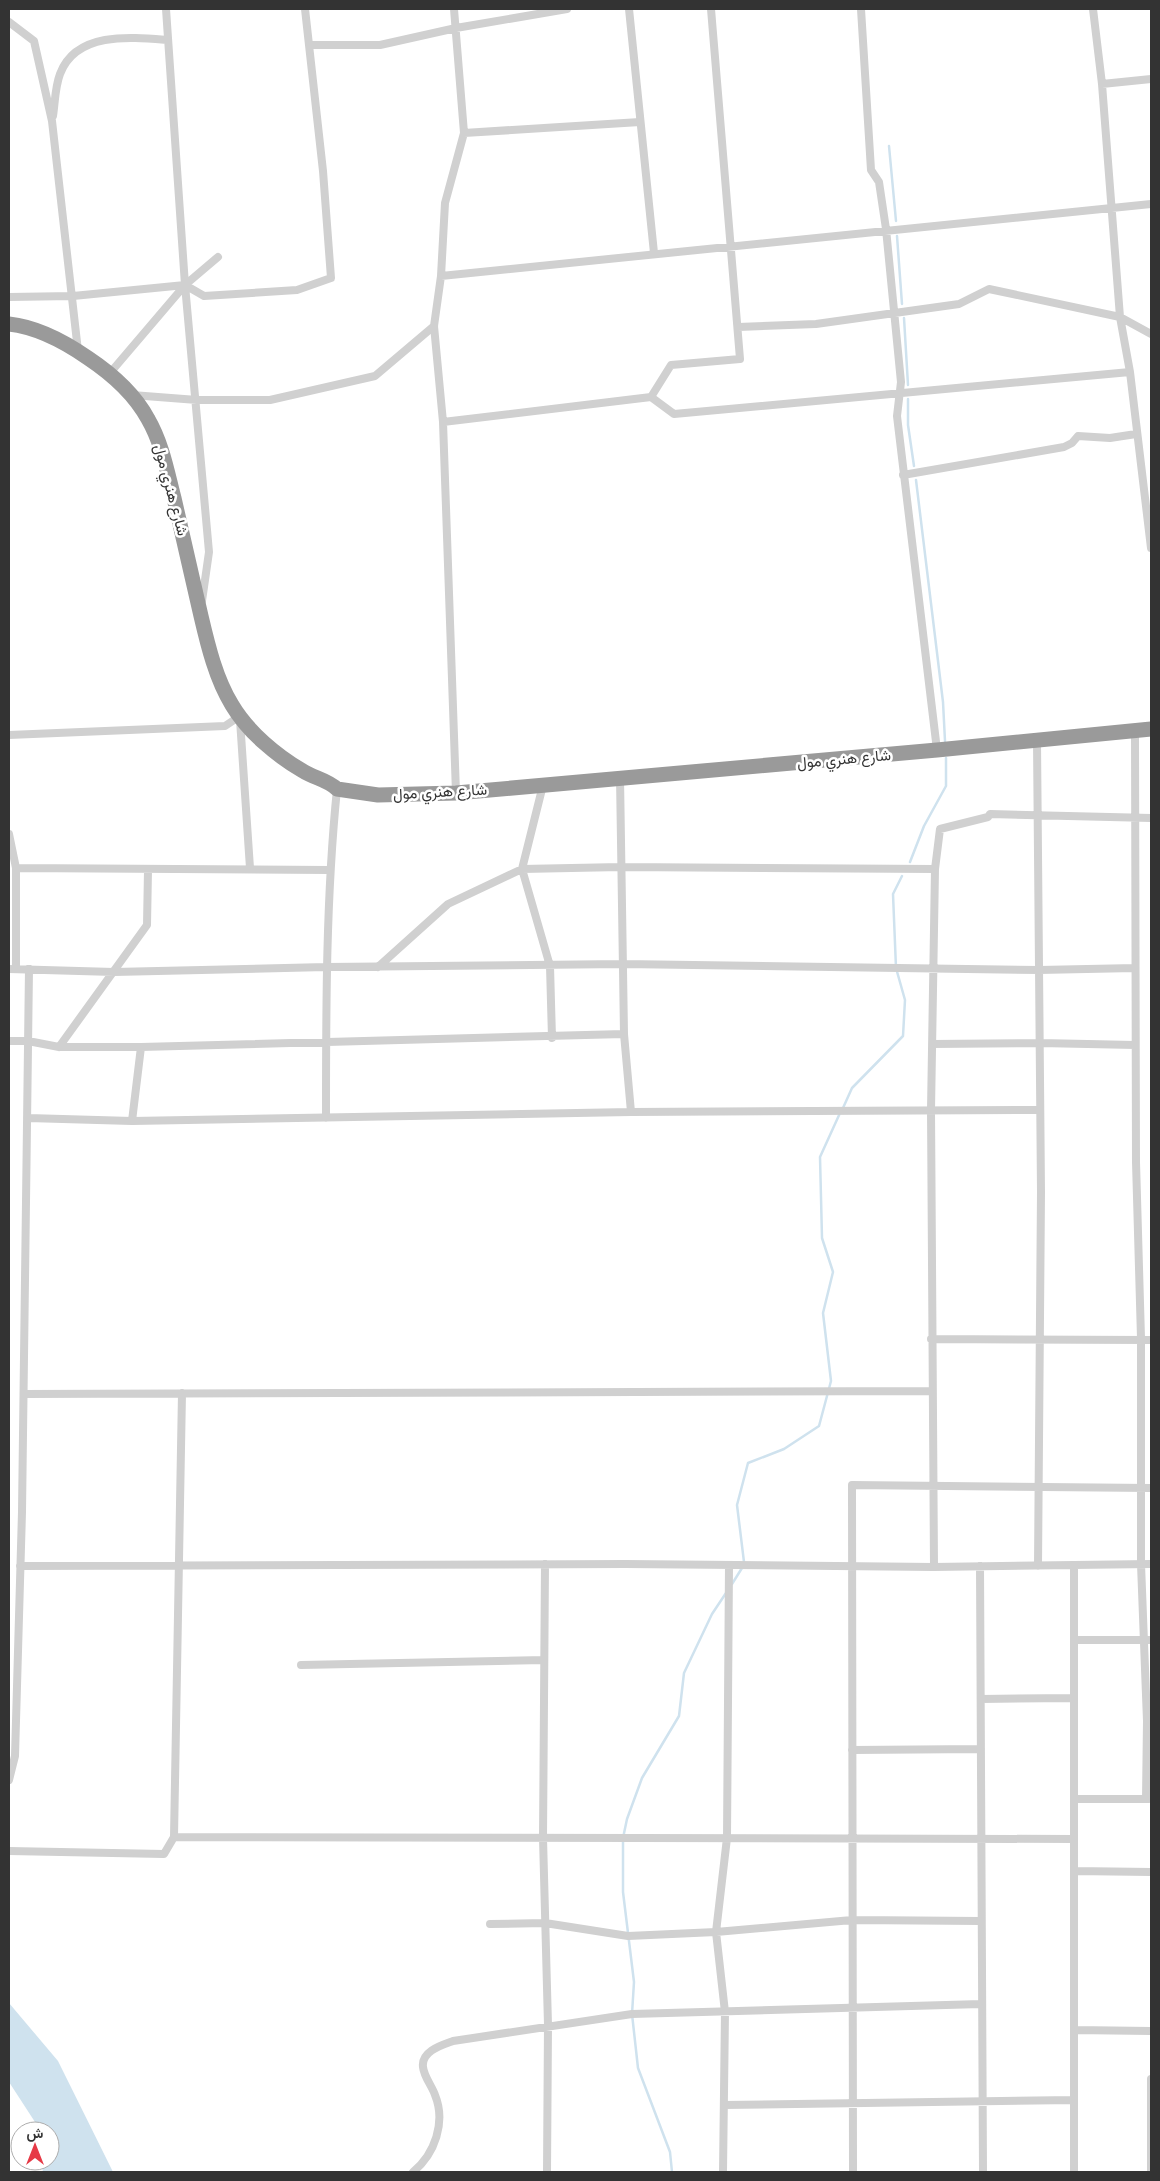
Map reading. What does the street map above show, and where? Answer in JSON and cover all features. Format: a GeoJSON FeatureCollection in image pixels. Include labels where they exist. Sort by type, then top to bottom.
{"type":"FeatureCollection","features":[{"type":"Feature","properties":{"kind":"highway","name":"شارع هنري مول"},"geometry":{"type":"LineString","coordinates":[[9,324],[50,336],[78,351],[110,373],[132,395],[147,417],[161,448],[208,645],[225,692],[240,716],[276,752],[304,772],[333,784],[337,789],[378,795],[456,793],[1151,729]]}},
{"type":"Feature","properties":{"kind":"street"},"geometry":{"type":"LineString","coordinates":[[166,9],[185,285],[197,400],[209,552],[200,613]]}},
{"type":"Feature","properties":{"kind":"street"},"geometry":{"type":"LineString","coordinates":[[9,297],[73,296],[185,285],[204,296],[296,290],[331,278],[323,170],[304,9]]}},
{"type":"Feature","properties":{"kind":"street"},"geometry":{"type":"LineString","coordinates":[[454,9],[464,133],[445,203],[441,276],[434,326],[443,422],[456,793]]}},
{"type":"Feature","properties":{"kind":"street"},"geometry":{"type":"LineString","coordinates":[[309,45],[380,44],[562,9]]}},
{"type":"Feature","properties":{"kind":"street"},"geometry":{"type":"LineString","coordinates":[[629,9],[654,253]]}},
{"type":"Feature","properties":{"kind":"street"},"geometry":{"type":"LineString","coordinates":[[652,397],[671,365],[740,359],[712,9]]}},
{"type":"Feature","properties":{"kind":"street"},"geometry":{"type":"LineString","coordinates":[[861,9],[871,170],[879,182],[886,230],[900,393],[897,416],[937,750]]}},
{"type":"Feature","properties":{"kind":"street"},"geometry":{"type":"LineString","coordinates":[[1093,9],[1102,84],[1120,317],[1130,372],[1151,548]]}},
{"type":"Feature","properties":{"kind":"street"},"geometry":{"type":"LineString","coordinates":[[9,22],[34,41],[52,121],[78,351]]}},
{"type":"Feature","properties":{"kind":"street"},"geometry":{"type":"LineString","coordinates":[[52,121],[60,73],[73,54],[99,41],[125,36],[168,40]]}},
{"type":"Feature","properties":{"kind":"street"},"geometry":{"type":"LineString","coordinates":[[1102,84],[1151,79]]}},
{"type":"Feature","properties":{"kind":"street"},"geometry":{"type":"LineString","coordinates":[[464,133],[640,122]]}},
{"type":"Feature","properties":{"kind":"street"},"geometry":{"type":"LineString","coordinates":[[441,276],[731,245],[1151,204]]}},
{"type":"Feature","properties":{"kind":"street"},"geometry":{"type":"LineString","coordinates":[[110,373],[185,285],[218,257]]}},
{"type":"Feature","properties":{"kind":"street"},"geometry":{"type":"LineString","coordinates":[[738,327],[816,324],[959,304],[989,289],[1120,317],[1151,334]]}},
{"type":"Feature","properties":{"kind":"street"},"geometry":{"type":"LineString","coordinates":[[132,395],[197,400],[270,400],[375,376],[434,326]]}},
{"type":"Feature","properties":{"kind":"street"},"geometry":{"type":"LineString","coordinates":[[443,422],[652,397],[674,414],[1130,372]]}},
{"type":"Feature","properties":{"kind":"street"},"geometry":{"type":"LineString","coordinates":[[903,475],[1064,447],[1072,443],[1078,436],[1110,438],[1136,434]]}},
{"type":"Feature","properties":{"kind":"street"},"geometry":{"type":"LineString","coordinates":[[1142,475],[1151,474]]}},
{"type":"Feature","properties":{"kind":"street"},"geometry":{"type":"LineString","coordinates":[[9,735],[225,726],[240,716],[250,868]]}},
{"type":"Feature","properties":{"kind":"street"},"geometry":{"type":"LineString","coordinates":[[1074,1799],[1149,1799],[1148,1640],[1141,1564],[1141,1338],[1136,1162],[1134,731]]}},
{"type":"Feature","properties":{"kind":"street"},"geometry":{"type":"LineString","coordinates":[[1037,741],[1040,1043],[1040,1487],[1038,1566]]}},
{"type":"Feature","properties":{"kind":"street"},"geometry":{"type":"LineString","coordinates":[[620,777],[624,1034],[631,1112]]}},
{"type":"Feature","properties":{"kind":"street"},"geometry":{"type":"LineString","coordinates":[[543,785],[522,869],[550,966],[552,1038]]}},
{"type":"Feature","properties":{"kind":"street"},"geometry":{"type":"LineString","coordinates":[[326,1118],[326,967],[329,870],[337,789]]}},
{"type":"Feature","properties":{"kind":"street"},"geometry":{"type":"LineString","coordinates":[[934,1567],[931,1110],[935,870],[940,829],[988,817],[990,814],[1151,818]]}},
{"type":"Feature","properties":{"kind":"street"},"geometry":{"type":"LineString","coordinates":[[9,834],[16,868],[12,969],[114,972],[378,966],[623,964],[1039,970],[1135,968]]}},
{"type":"Feature","properties":{"kind":"street"},"geometry":{"type":"LineString","coordinates":[[378,966],[448,904],[522,869],[621,867],[935,870]]}},
{"type":"Feature","properties":{"kind":"street"},"geometry":{"type":"LineString","coordinates":[[16,868],[329,870]]}},
{"type":"Feature","properties":{"kind":"street"},"geometry":{"type":"LineString","coordinates":[[59,1047],[147,925],[148,870]]}},
{"type":"Feature","properties":{"kind":"street"},"geometry":{"type":"LineString","coordinates":[[9,1780],[15,1756],[20,1566],[29,969]]}},
{"type":"Feature","properties":{"kind":"street"},"geometry":{"type":"LineString","coordinates":[[9,1042],[28,1041],[59,1047],[141,1047],[326,1041],[552,1038],[624,1034]]}},
{"type":"Feature","properties":{"kind":"street"},"geometry":{"type":"LineString","coordinates":[[932,1044],[1040,1043],[1135,1045]]}},
{"type":"Feature","properties":{"kind":"street"},"geometry":{"type":"LineString","coordinates":[[132,1121],[141,1047]]}},
{"type":"Feature","properties":{"kind":"street"},"geometry":{"type":"LineString","coordinates":[[28,1118],[132,1121],[631,1112],[1040,1110]]}},
{"type":"Feature","properties":{"kind":"street"},"geometry":{"type":"LineString","coordinates":[[932,1339],[1141,1338],[1151,1340]]}},
{"type":"Feature","properties":{"kind":"street"},"geometry":{"type":"LineString","coordinates":[[24,1394],[932,1391]]}},
{"type":"Feature","properties":{"kind":"street"},"geometry":{"type":"LineString","coordinates":[[9,1851],[164,1854],[174,1837],[182,1393]]}},
{"type":"Feature","properties":{"kind":"street"},"geometry":{"type":"LineString","coordinates":[[853,2172],[852,1485],[1151,1488]]}},
{"type":"Feature","properties":{"kind":"street"},"geometry":{"type":"LineString","coordinates":[[20,1566],[545,1564],[934,1567],[1151,1564]]}},
{"type":"Feature","properties":{"kind":"street"},"geometry":{"type":"LineString","coordinates":[[545,1564],[543,1838],[548,2026],[547,2172]]}},
{"type":"Feature","properties":{"kind":"street"},"geometry":{"type":"LineString","coordinates":[[1074,1565],[1074,2172]]}},
{"type":"Feature","properties":{"kind":"street"},"geometry":{"type":"LineString","coordinates":[[723,2172],[725,2012],[716,1932],[727,1838],[729,1566]]}},
{"type":"Feature","properties":{"kind":"street"},"geometry":{"type":"LineString","coordinates":[[980,1566],[980,1922],[983,2172]]}},
{"type":"Feature","properties":{"kind":"street"},"geometry":{"type":"LineString","coordinates":[[1074,1640],[1148,1640]]}},
{"type":"Feature","properties":{"kind":"street"},"geometry":{"type":"LineString","coordinates":[[301,1665],[544,1660]]}},
{"type":"Feature","properties":{"kind":"street"},"geometry":{"type":"LineString","coordinates":[[981,1699],[1074,1698]]}},
{"type":"Feature","properties":{"kind":"street"},"geometry":{"type":"LineString","coordinates":[[852,1750],[981,1749]]}},
{"type":"Feature","properties":{"kind":"street"},"geometry":{"type":"LineString","coordinates":[[174,1837],[1074,1839]]}},
{"type":"Feature","properties":{"kind":"street"},"geometry":{"type":"LineString","coordinates":[[1074,1871],[1151,1872]]}},
{"type":"Feature","properties":{"kind":"street"},"geometry":{"type":"LineString","coordinates":[[490,1924],[545,1923],[628,1936],[716,1932],[852,1920],[980,1922]]}},
{"type":"Feature","properties":{"kind":"street"},"geometry":{"type":"LineString","coordinates":[[413,2172],[421,2165],[437,2137],[440,2124],[440,2108],[423,2066],[425,2058],[437,2046],[453,2041],[632,2014],[981,2004]]}},
{"type":"Feature","properties":{"kind":"street"},"geometry":{"type":"LineString","coordinates":[[1074,2030],[1151,2032]]}},
{"type":"Feature","properties":{"kind":"street"},"geometry":{"type":"LineString","coordinates":[[1150,2172],[1151,2079]]}},
{"type":"Feature","properties":{"kind":"street"},"geometry":{"type":"LineString","coordinates":[[724,2104],[1074,2100]]}},
{"type":"Feature","properties":{"kind":"water"},"geometry":{"type":"Polygon","coordinates":[[[9,2003],[58,2061],[113,2172],[43,2172],[60,2171],[60,2121],[34,2121],[9,2082],[9,2003]]]}},
{"type":"Feature","properties":{"kind":"waterway"},"geometry":{"type":"LineString","coordinates":[[889,146],[896,221]]}},
{"type":"Feature","properties":{"kind":"waterway"},"geometry":{"type":"LineString","coordinates":[[897,236],[902,304]]}},
{"type":"Feature","properties":{"kind":"waterway"},"geometry":{"type":"LineString","coordinates":[[904,318],[908,385]]}},
{"type":"Feature","properties":{"kind":"waterway"},"geometry":{"type":"LineString","coordinates":[[908,399],[908,425],[914,466]]}},
{"type":"Feature","properties":{"kind":"waterway"},"geometry":{"type":"LineString","coordinates":[[916,480],[943,702],[945,741]]}},
{"type":"Feature","properties":{"kind":"waterway"},"geometry":{"type":"LineString","coordinates":[[910,862],[924,826],[946,786],[946,758]]}},
{"type":"Feature","properties":{"kind":"waterway"},"geometry":{"type":"LineString","coordinates":[[843,1108],[852,1088],[903,1036],[905,1000],[896,968],[893,894],[902,876]]}},
{"type":"Feature","properties":{"kind":"waterway"},"geometry":{"type":"LineString","coordinates":[[744,1562],[737,1505],[748,1463],[784,1449],[819,1426],[831,1381],[823,1313],[833,1272],[822,1238],[820,1157],[840,1113]]}},
{"type":"Feature","properties":{"kind":"waterway"},"geometry":{"type":"LineString","coordinates":[[732,1584],[742,1568]]}},
{"type":"Feature","properties":{"kind":"waterway"},"geometry":{"type":"LineString","coordinates":[[672,2172],[670,2152],[638,2068],[632,2014],[634,1982],[623,1892],[623,1838],[627,1819],[642,1778],[679,1716],[684,1673],[712,1614],[726,1593]]}}]}
